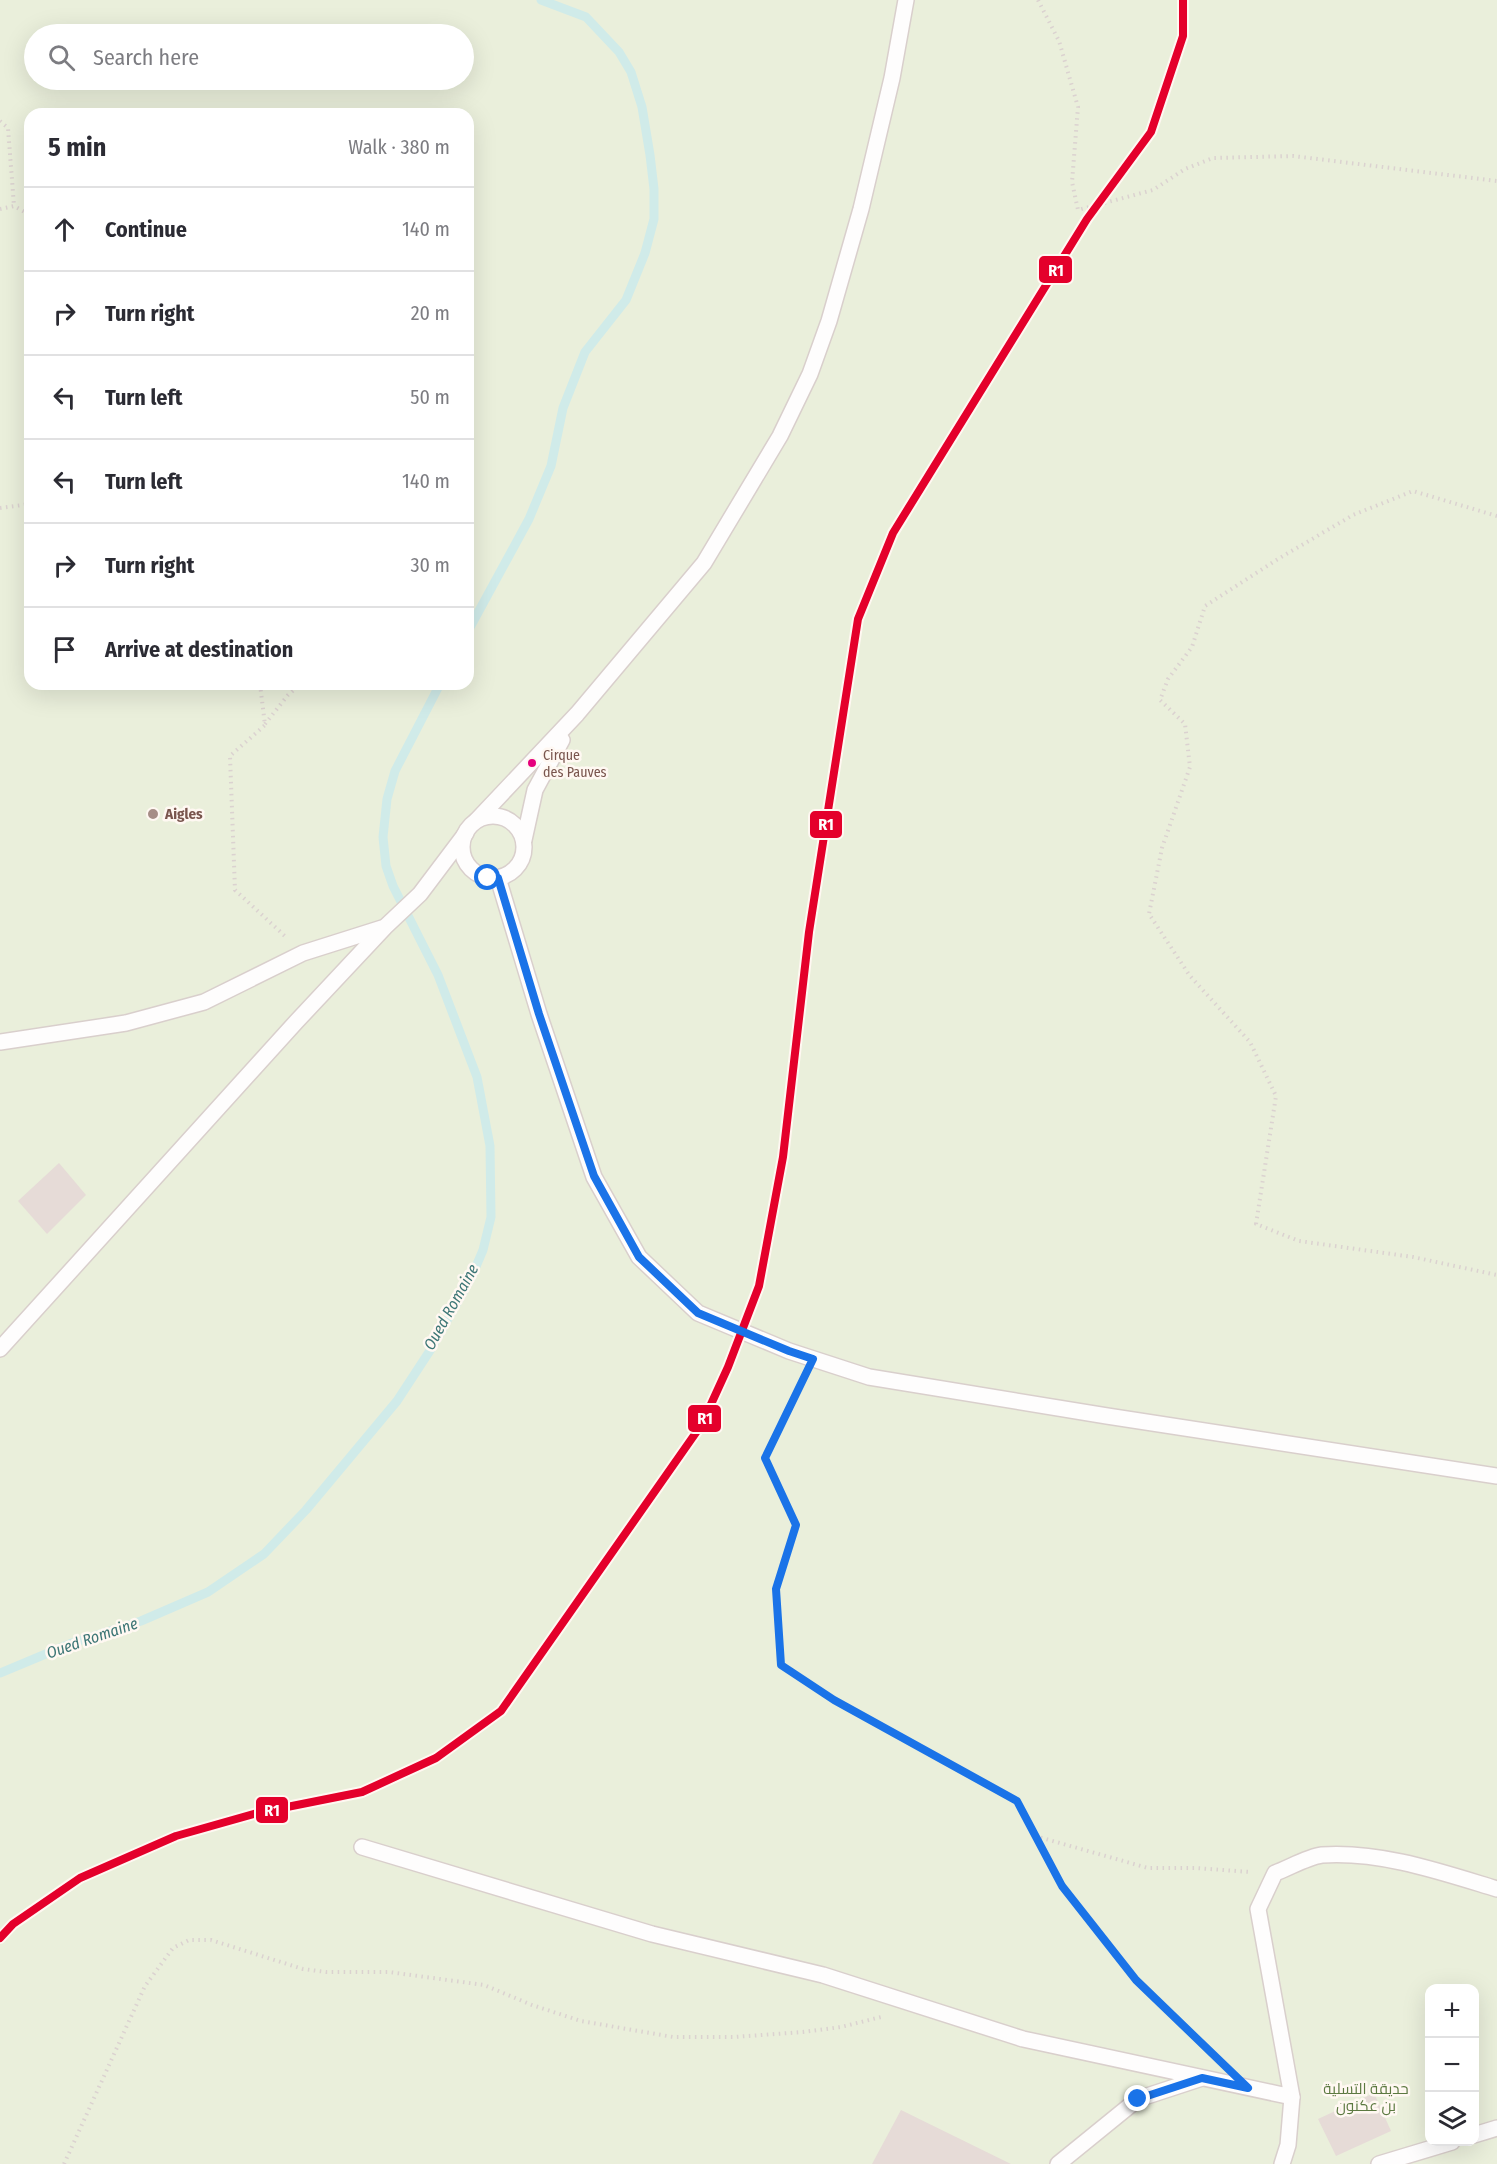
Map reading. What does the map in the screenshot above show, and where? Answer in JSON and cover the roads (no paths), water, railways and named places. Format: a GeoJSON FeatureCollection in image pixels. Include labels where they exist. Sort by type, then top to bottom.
{"type":"FeatureCollection","features":[{"type":"Feature","properties":{"kind":"lane"},"geometry":{"type":"LineString","coordinates":[[0,1348],[385,927],[420,894],[477,820],[577,714],[704,563],[780,436],[810,375],[829,321],[861,209],[892,78],[906,0]]}},
{"type":"Feature","properties":{"kind":"lane"},"geometry":{"type":"LineString","coordinates":[[466,833],[462,848],[463,855],[472,871],[488,878],[498,878],[517,869],[525,850],[524,840],[535,790],[577,714]]}},
{"type":"Feature","properties":{"kind":"lane"},"geometry":{"type":"LineString","coordinates":[[477,820],[495,816],[504,818],[517,827],[524,840]]}},
{"type":"Feature","properties":{"kind":"lane"},"geometry":{"type":"LineString","coordinates":[[498,878],[539,1014],[594,1176],[639,1257],[698,1313],[789,1351],[869,1377],[1497,1476]]}},
{"type":"Feature","properties":{"kind":"lane"},"geometry":{"type":"LineString","coordinates":[[0,1042],[126,1023],[204,1002],[303,952],[385,927]]}},
{"type":"Feature","properties":{"kind":"lane"},"geometry":{"type":"LineString","coordinates":[[362,1847],[652,1934],[823,1975],[1023,2039],[1292,2097]]}},
{"type":"Feature","properties":{"kind":"lane"},"geometry":{"type":"LineString","coordinates":[[1282,2164],[1288,2145],[1292,2097],[1258,1909],[1275,1873],[1320,1855],[1378,1857],[1497,1889]]}},
{"type":"Feature","properties":{"kind":"lane"},"geometry":{"type":"LineString","coordinates":[[1058,2164],[1138,2099],[1202,2078]]}},
{"type":"Feature","properties":{"kind":"lane"},"geometry":{"type":"LineString","coordinates":[[1479,2133],[1497,2128]]}},
{"type":"Feature","properties":{"kind":"lane"},"geometry":{"type":"LineString","coordinates":[[1379,2164],[1439,2146]]}},
{"type":"Feature","properties":{"kind":"waterway"},"geometry":{"type":"LineString","coordinates":[[474,620],[529,519],[551,466],[563,408],[585,352],[626,300],[645,253],[654,219],[654,189],[650,155],[642,107],[631,72],[619,52],[586,17],[541,0]]}},
{"type":"Feature","properties":{"kind":"waterway","name":"Oued Romaine"},"geometry":{"type":"LineString","coordinates":[[0,1673],[72,1643],[141,1621],[208,1592],[264,1554],[306,1510],[397,1401],[431,1349],[472,1276],[483,1250],[491,1217],[490,1146],[477,1077],[438,975],[393,886],[386,866],[383,837],[387,799],[395,771],[437,690]]}},
{"type":"Feature","properties":{"kind":"place","name":"Cirque des Pauves"},"geometry":{"type":"Point","coordinates":[532,763]}},
{"type":"Feature","properties":{"kind":"place","name":"Aigles"},"geometry":{"type":"Point","coordinates":[153,814]}},
{"type":"Feature","properties":{"kind":"park label","name":"حديقة التسلية بن عكنون"},"geometry":{"type":"Point","coordinates":[1366,2098]}}]}
